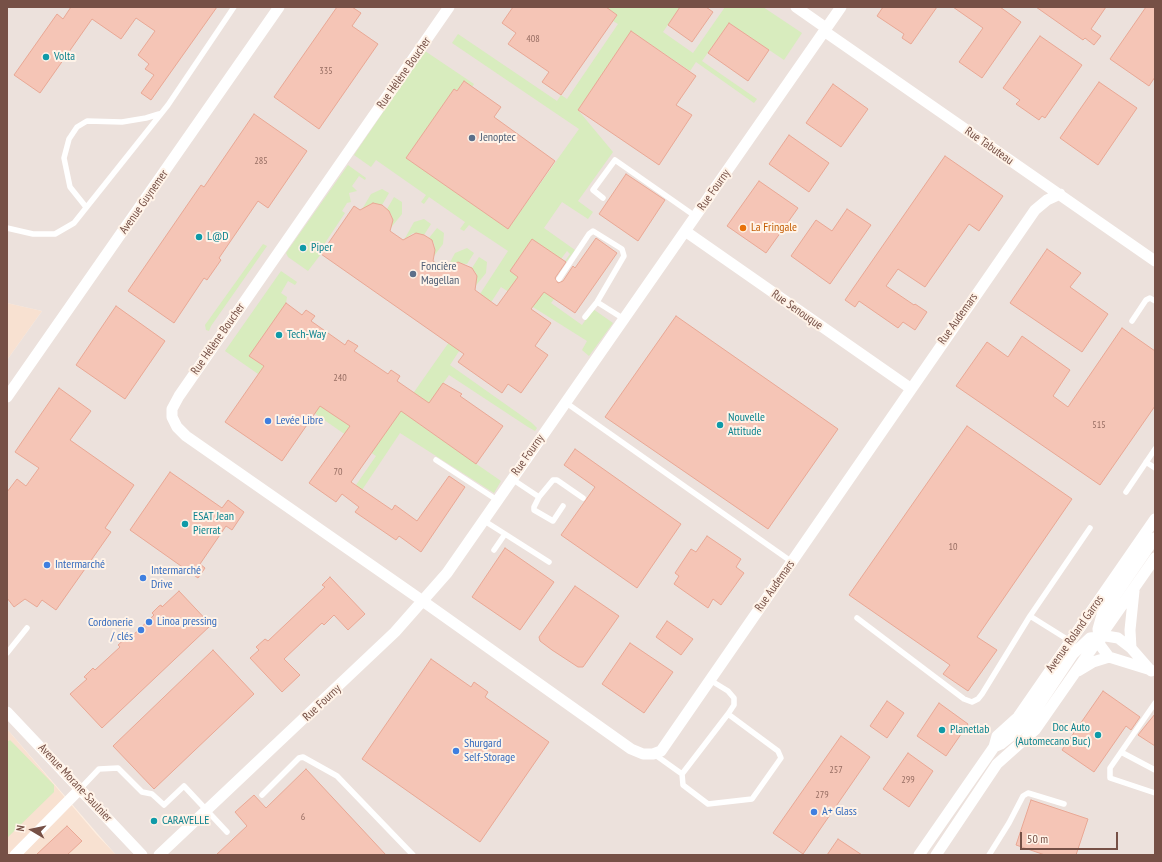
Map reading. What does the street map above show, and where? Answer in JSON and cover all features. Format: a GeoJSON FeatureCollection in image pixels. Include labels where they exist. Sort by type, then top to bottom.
{"type":"FeatureCollection","features":[{"type":"Feature","properties":{"kind":"street","name":"Avenue Guynemer"},"geometry":{"type":"LineString","coordinates":[[7,397],[279,7]]}},
{"type":"Feature","properties":{"kind":"street","name":"Rue Hélène Boucher"},"geometry":{"type":"LineString","coordinates":[[423,601],[186,436],[177,427],[171,416],[173,407],[179,396],[450,7]]}},
{"type":"Feature","properties":{"kind":"street"},"geometry":{"type":"LineString","coordinates":[[796,7],[825,30]]}},
{"type":"Feature","properties":{"kind":"street","name":"Rue Fourny"},"geometry":{"type":"LineString","coordinates":[[159,855],[363,664],[395,632],[447,573],[841,7]]}},
{"type":"Feature","properties":{"kind":"street","name":"Rue Tabuteau"},"geometry":{"type":"LineString","coordinates":[[825,30],[1155,261]]}},
{"type":"Feature","properties":{"kind":"street","name":"Rue Audemars"},"geometry":{"type":"LineString","coordinates":[[653,754],[661,751],[890,422],[910,388],[1036,210],[1047,200],[1060,194]]}},
{"type":"Feature","properties":{"kind":"street","name":"Rue Senouque"},"geometry":{"type":"LineString","coordinates":[[685,231],[910,388]]}},
{"type":"Feature","properties":{"kind":"street","name":"Avenue Roland Garros"},"geometry":{"type":"LineString","coordinates":[[919,855],[994,747],[996,736],[1018,717],[1155,519]]}},
{"type":"Feature","properties":{"kind":"street","name":"Avenue Roland Garros"},"geometry":{"type":"LineString","coordinates":[[994,747],[1001,744],[1027,723],[1073,654],[1096,640],[1102,614],[1155,538]]}},
{"type":"Feature","properties":{"kind":"street","name":"Avenue Roland Garros"},"geometry":{"type":"LineString","coordinates":[[936,855],[998,764],[1035,730],[1076,672],[1096,640],[1155,558]]}},
{"type":"Feature","properties":{"kind":"street"},"geometry":{"type":"LineString","coordinates":[[1131,648],[1130,618],[1134,588]]}},
{"type":"Feature","properties":{"kind":"street"},"geometry":{"type":"LineString","coordinates":[[423,601],[631,749],[643,754],[653,754]]}},
{"type":"Feature","properties":{"kind":"street"},"geometry":{"type":"LineString","coordinates":[[1106,636],[1118,638],[1131,648],[1153,671],[1109,657],[1096,640],[1106,636]]}},
{"type":"Feature","properties":{"kind":"street"},"geometry":{"type":"LineString","coordinates":[[1076,672],[1093,662],[1109,657]]}},
{"type":"Feature","properties":{"kind":"street","name":"Avenue Morane-Saulnier"},"geometry":{"type":"LineString","coordinates":[[7,712],[142,855]]}},
{"type":"Feature","properties":{"kind":"street"},"geometry":{"type":"LineString","coordinates":[[15,855],[80,789]]}},
{"type":"Feature","properties":{"kind":"lane"},"geometry":{"type":"LineString","coordinates":[[7,228],[33,234],[55,234],[74,224],[168,104],[234,7]]}},
{"type":"Feature","properties":{"kind":"lane"},"geometry":{"type":"LineString","coordinates":[[86,207],[70,187],[64,158],[69,139],[77,127],[87,121],[122,122],[159,114]]}},
{"type":"Feature","properties":{"kind":"lane"},"geometry":{"type":"LineString","coordinates":[[603,198],[593,190],[615,160],[695,216]]}},
{"type":"Feature","properties":{"kind":"lane"},"geometry":{"type":"LineString","coordinates":[[559,278],[589,234],[593,231],[622,249],[624,256],[597,302],[585,317]]}},
{"type":"Feature","properties":{"kind":"lane"},"geometry":{"type":"LineString","coordinates":[[1132,321],[1146,300],[1150,298],[1155,301]]}},
{"type":"Feature","properties":{"kind":"lane"},"geometry":{"type":"LineString","coordinates":[[597,302],[624,319]]}},
{"type":"Feature","properties":{"kind":"lane"},"geometry":{"type":"LineString","coordinates":[[565,402],[792,562]]}},
{"type":"Feature","properties":{"kind":"lane"},"geometry":{"type":"LineString","coordinates":[[1126,492],[1155,449]]}},
{"type":"Feature","properties":{"kind":"lane"},"geometry":{"type":"LineString","coordinates":[[436,460],[497,500]]}},
{"type":"Feature","properties":{"kind":"lane"},"geometry":{"type":"LineString","coordinates":[[1146,462],[1155,468]]}},
{"type":"Feature","properties":{"kind":"lane"},"geometry":{"type":"LineString","coordinates":[[512,479],[539,497]]}},
{"type":"Feature","properties":{"kind":"lane"},"geometry":{"type":"LineString","coordinates":[[564,506],[553,521],[550,521],[534,510],[534,506],[539,497],[553,480],[557,480],[583,498]]}},
{"type":"Feature","properties":{"kind":"lane"},"geometry":{"type":"LineString","coordinates":[[483,520],[549,562]]}},
{"type":"Feature","properties":{"kind":"lane"},"geometry":{"type":"LineString","coordinates":[[857,618],[964,699],[972,702],[978,699],[982,694],[1030,616],[1090,528]]}},
{"type":"Feature","properties":{"kind":"lane"},"geometry":{"type":"LineString","coordinates":[[494,550],[505,534]]}},
{"type":"Feature","properties":{"kind":"lane"},"geometry":{"type":"LineString","coordinates":[[1030,616],[1070,641]]}},
{"type":"Feature","properties":{"kind":"lane"},"geometry":{"type":"LineString","coordinates":[[7,653],[27,628]]}},
{"type":"Feature","properties":{"kind":"lane"},"geometry":{"type":"LineString","coordinates":[[710,680],[728,691],[734,698],[734,705],[682,774],[683,785],[708,804],[752,799],[781,758],[778,751],[728,714]]}},
{"type":"Feature","properties":{"kind":"lane"},"geometry":{"type":"LineString","coordinates":[[1155,703],[1110,768],[1110,778],[1155,793]]}},
{"type":"Feature","properties":{"kind":"lane"},"geometry":{"type":"LineString","coordinates":[[1121,752],[1155,770]]}},
{"type":"Feature","properties":{"kind":"lane"},"geometry":{"type":"LineString","coordinates":[[653,754],[682,774]]}},
{"type":"Feature","properties":{"kind":"lane"},"geometry":{"type":"LineString","coordinates":[[262,795],[299,758],[303,757],[338,776],[413,855]]}},
{"type":"Feature","properties":{"kind":"lane"},"geometry":{"type":"LineString","coordinates":[[80,789],[99,769],[118,768],[142,792],[152,794],[164,805],[184,786],[227,832]]}},
{"type":"Feature","properties":{"kind":"lane"},"geometry":{"type":"LineString","coordinates":[[989,855],[1009,823],[1023,796],[1028,793],[1064,804]]}},
{"type":"Feature","properties":{"kind":"shaded area"},"geometry":{"type":"Polygon","coordinates":[[[7,7],[1155,7],[1155,855],[116,855],[7,729],[7,360],[42,311],[7,303],[7,7]]]}},
{"type":"Feature","properties":{"kind":"shaded area"},"geometry":{"type":"Polygon","coordinates":[[[7,303],[42,311],[7,360],[7,303]]]}},
{"type":"Feature","properties":{"kind":"shaded area"},"geometry":{"type":"Polygon","coordinates":[[[7,729],[96,834],[116,855],[7,855],[7,729]]]}},
{"type":"Feature","properties":{"kind":"green space"},"geometry":{"type":"Polygon","coordinates":[[[606,7],[680,7],[663,32],[693,53],[725,7],[763,7],[802,33],[784,60],[729,23],[702,61],[757,99],[754,103],[696,62],[690,71],[631,31],[578,110],[613,152],[578,201],[593,212],[588,219],[562,202],[544,228],[575,250],[566,262],[565,261],[570,254],[567,251],[561,259],[532,239],[510,271],[542,294],[549,284],[560,291],[551,303],[582,325],[593,309],[613,323],[589,356],[582,350],[587,341],[501,287],[450,365],[537,428],[535,431],[528,427],[449,375],[416,422],[501,481],[494,493],[400,433],[362,490],[356,485],[376,456],[225,351],[281,271],[297,282],[295,285],[288,281],[281,293],[287,297],[286,303],[249,356],[377,445],[482,295],[480,294],[508,251],[469,225],[464,231],[460,229],[465,222],[429,197],[424,204],[421,202],[426,195],[376,160],[371,167],[354,155],[425,51],[474,84],[472,87],[457,91],[454,89],[406,158],[508,229],[579,129],[452,43],[458,34],[557,101],[561,95],[567,99],[618,24],[613,21],[617,15],[606,7]]]}},
{"type":"Feature","properties":{"kind":"green space"},"geometry":{"type":"Polygon","coordinates":[[[348,165],[366,178],[365,180],[359,176],[352,186],[357,191],[349,193],[351,202],[347,203],[342,211],[345,213],[319,252],[321,254],[308,271],[288,257],[286,253],[348,165]]]}},
{"type":"Feature","properties":{"kind":"green space"},"geometry":{"type":"Polygon","coordinates":[[[382,189],[389,193],[382,205],[371,204],[361,211],[371,194],[382,189]]]}},
{"type":"Feature","properties":{"kind":"green space"},"geometry":{"type":"Polygon","coordinates":[[[394,197],[402,202],[402,214],[389,230],[393,220],[387,209],[394,197]]]}},
{"type":"Feature","properties":{"kind":"green space"},"geometry":{"type":"Polygon","coordinates":[[[424,219],[431,224],[424,235],[413,233],[404,240],[414,222],[424,219]]]}},
{"type":"Feature","properties":{"kind":"green space"},"geometry":{"type":"Polygon","coordinates":[[[437,228],[444,233],[443,244],[431,260],[435,250],[434,243],[429,238],[437,228]]]}},
{"type":"Feature","properties":{"kind":"green space"},"geometry":{"type":"Polygon","coordinates":[[[263,244],[267,246],[209,331],[206,330],[205,325],[263,244]]]}},
{"type":"Feature","properties":{"kind":"green space"},"geometry":{"type":"Polygon","coordinates":[[[467,248],[474,253],[467,264],[455,263],[446,270],[455,253],[467,248]]]}},
{"type":"Feature","properties":{"kind":"green space"},"geometry":{"type":"Polygon","coordinates":[[[479,257],[487,262],[486,273],[473,289],[477,279],[476,273],[472,268],[479,257]]]}},
{"type":"Feature","properties":{"kind":"green space"},"geometry":{"type":"Polygon","coordinates":[[[10,740],[54,785],[54,792],[7,838],[7,742],[10,740]]]}},
{"type":"Feature","properties":{"kind":"building"},"geometry":{"type":"Polygon","coordinates":[[[71,7],[217,7],[151,100],[141,93],[154,75],[145,69],[149,64],[138,55],[155,31],[136,18],[121,39],[92,19],[40,93],[14,75],[57,14],[63,19],[71,7]]]}},
{"type":"Feature","properties":{"kind":"building"},"geometry":{"type":"Polygon","coordinates":[[[337,7],[352,7],[361,13],[352,26],[378,44],[319,129],[274,97],[337,7]]]}},
{"type":"Feature","properties":{"kind":"building"},"geometry":{"type":"Polygon","coordinates":[[[513,7],[606,7],[617,15],[561,95],[542,82],[549,72],[508,44],[516,33],[502,23],[513,7]]]}},
{"type":"Feature","properties":{"kind":"building"},"geometry":{"type":"Polygon","coordinates":[[[680,7],[706,7],[713,12],[692,42],[668,25],[680,7]]]}},
{"type":"Feature","properties":{"kind":"building"},"geometry":{"type":"Polygon","coordinates":[[[883,7],[937,7],[911,44],[902,38],[904,34],[877,16],[883,7]]]}},
{"type":"Feature","properties":{"kind":"building"},"geometry":{"type":"Polygon","coordinates":[[[953,7],[1000,7],[1021,22],[982,78],[959,62],[983,28],[953,7]]]}},
{"type":"Feature","properties":{"kind":"building"},"geometry":{"type":"Polygon","coordinates":[[[1036,7],[1106,7],[1091,29],[1101,36],[1094,45],[1085,38],[1083,40],[1036,7]]]}},
{"type":"Feature","properties":{"kind":"building"},"geometry":{"type":"Polygon","coordinates":[[[1146,7],[1155,7],[1155,77],[1149,86],[1110,59],[1146,7]]]}},
{"type":"Feature","properties":{"kind":"building"},"geometry":{"type":"Polygon","coordinates":[[[729,23],[769,50],[748,81],[708,53],[729,23]]]}},
{"type":"Feature","properties":{"kind":"building"},"geometry":{"type":"Polygon","coordinates":[[[631,31],[696,76],[676,105],[692,115],[659,165],[578,110],[631,31]]]}},
{"type":"Feature","properties":{"kind":"building"},"geometry":{"type":"Polygon","coordinates":[[[1040,36],[1082,65],[1045,118],[1042,116],[1039,120],[1016,104],[1020,100],[1003,88],[1040,36]]]}},
{"type":"Feature","properties":{"kind":"building","name":"Jenoptec"},"geometry":{"type":"Polygon","coordinates":[[[464,81],[501,107],[494,117],[555,161],[508,229],[406,158],[454,89],[457,91],[464,81]]]}},
{"type":"Feature","properties":{"kind":"building"},"geometry":{"type":"Polygon","coordinates":[[[1099,82],[1137,108],[1098,165],[1060,138],[1099,82]]]}},
{"type":"Feature","properties":{"kind":"building"},"geometry":{"type":"Polygon","coordinates":[[[833,84],[868,109],[841,147],[806,123],[833,84]]]}},
{"type":"Feature","properties":{"kind":"building"},"geometry":{"type":"Polygon","coordinates":[[[254,114],[307,151],[268,208],[258,201],[219,258],[221,260],[207,280],[204,278],[174,323],[128,291],[201,185],[204,187],[254,114]]]}},
{"type":"Feature","properties":{"kind":"building"},"geometry":{"type":"Polygon","coordinates":[[[789,135],[829,163],[809,192],[769,164],[789,135]]]}},
{"type":"Feature","properties":{"kind":"building"},"geometry":{"type":"Polygon","coordinates":[[[945,156],[1003,196],[979,231],[969,224],[925,287],[898,269],[886,286],[927,312],[915,330],[903,322],[898,328],[859,301],[855,307],[845,300],[945,156]]]}},
{"type":"Feature","properties":{"kind":"building"},"geometry":{"type":"Polygon","coordinates":[[[626,174],[665,200],[638,241],[599,214],[626,174]]]}},
{"type":"Feature","properties":{"kind":"building"},"geometry":{"type":"Polygon","coordinates":[[[759,181],[798,208],[766,253],[727,226],[759,181]]]}},
{"type":"Feature","properties":{"kind":"building"},"geometry":{"type":"Polygon","coordinates":[[[373,203],[382,205],[389,211],[393,220],[390,231],[403,240],[416,233],[424,235],[432,240],[435,250],[433,261],[445,270],[458,262],[472,268],[477,276],[475,290],[497,306],[518,277],[510,271],[532,239],[566,262],[555,278],[558,283],[563,281],[573,266],[575,268],[596,238],[617,253],[575,313],[544,292],[531,309],[551,323],[535,346],[548,355],[521,393],[508,384],[502,393],[458,362],[464,354],[321,254],[354,206],[360,210],[373,203]]]}},
{"type":"Feature","properties":{"kind":"building"},"geometry":{"type":"Polygon","coordinates":[[[847,209],[871,225],[830,284],[791,256],[816,220],[832,231],[847,209]]]}},
{"type":"Feature","properties":{"kind":"building"},"geometry":{"type":"Polygon","coordinates":[[[1047,249],[1081,273],[1070,287],[1108,314],[1082,352],[1010,303],[1047,249]]]}},
{"type":"Feature","properties":{"kind":"building"},"geometry":{"type":"Polygon","coordinates":[[[286,303],[302,315],[306,310],[315,316],[311,321],[345,345],[348,340],[358,346],[354,351],[388,374],[391,370],[400,376],[397,381],[429,403],[443,383],[462,394],[460,396],[503,426],[476,464],[401,411],[351,482],[392,510],[395,505],[417,521],[449,476],[465,487],[421,552],[399,536],[396,540],[355,512],[359,507],[342,494],[336,502],[309,483],[350,426],[320,406],[282,461],[225,422],[264,366],[249,356],[286,303]]]}},
{"type":"Feature","properties":{"kind":"building"},"geometry":{"type":"Polygon","coordinates":[[[116,306],[165,341],[125,399],[76,365],[116,306]]]}},
{"type":"Feature","properties":{"kind":"building","name":"Nouvelle Attitude"},"geometry":{"type":"Polygon","coordinates":[[[676,316],[838,429],[768,529],[605,417],[676,316]]]}},
{"type":"Feature","properties":{"kind":"building"},"geometry":{"type":"Polygon","coordinates":[[[1122,328],[1155,351],[1155,406],[1100,485],[956,386],[987,342],[1008,357],[1022,336],[1070,370],[1053,396],[1068,407],[1122,328]]]}},
{"type":"Feature","properties":{"kind":"building"},"geometry":{"type":"Polygon","coordinates":[[[59,388],[91,411],[70,440],[134,485],[105,528],[111,532],[56,610],[42,600],[37,607],[25,599],[14,607],[7,598],[7,492],[17,479],[26,486],[39,468],[15,452],[59,388]]]}},
{"type":"Feature","properties":{"kind":"building"},"geometry":{"type":"Polygon","coordinates":[[[967,426],[1072,499],[977,637],[997,650],[968,691],[943,674],[950,665],[849,595],[967,426]]]}},
{"type":"Feature","properties":{"kind":"building"},"geometry":{"type":"Polygon","coordinates":[[[575,449],[681,524],[637,588],[561,535],[595,487],[564,465],[575,449]]]}},
{"type":"Feature","properties":{"kind":"building","name":"ESAT Jean Pierrat"},"geometry":{"type":"Polygon","coordinates":[[[170,472],[222,508],[228,500],[244,512],[232,530],[226,526],[200,564],[205,568],[198,578],[130,530],[170,472]]]}},
{"type":"Feature","properties":{"kind":"building"},"geometry":{"type":"Polygon","coordinates":[[[707,536],[741,559],[736,567],[744,573],[721,605],[713,599],[708,608],[674,584],[679,576],[675,573],[691,549],[696,552],[707,536]]]}},
{"type":"Feature","properties":{"kind":"building"},"geometry":{"type":"Polygon","coordinates":[[[505,548],[554,582],[520,630],[472,597],[505,548]]]}},
{"type":"Feature","properties":{"kind":"building"},"geometry":{"type":"Polygon","coordinates":[[[330,577],[365,614],[348,630],[334,615],[324,625],[322,623],[284,659],[300,675],[282,692],[250,658],[259,650],[256,647],[265,639],[268,641],[325,587],[322,585],[330,577]]]}},
{"type":"Feature","properties":{"kind":"building"},"geometry":{"type":"Polygon","coordinates":[[[575,586],[619,616],[583,667],[578,667],[552,650],[540,641],[539,637],[575,586]]]}},
{"type":"Feature","properties":{"kind":"building"},"geometry":{"type":"Polygon","coordinates":[[[179,591],[211,625],[102,728],[70,694],[87,679],[84,677],[93,668],[95,670],[120,647],[118,645],[127,637],[129,639],[154,615],[152,613],[159,606],[161,605],[162,607],[179,591]]]}},
{"type":"Feature","properties":{"kind":"building"},"geometry":{"type":"Polygon","coordinates":[[[667,621],[693,639],[681,655],[656,637],[667,621]]]}},
{"type":"Feature","properties":{"kind":"building"},"geometry":{"type":"Polygon","coordinates":[[[630,643],[673,672],[644,713],[602,684],[630,643]]]}},
{"type":"Feature","properties":{"kind":"building"},"geometry":{"type":"Polygon","coordinates":[[[213,650],[254,694],[154,789],[113,746],[213,650]]]}},
{"type":"Feature","properties":{"kind":"building","name":"Shurgard Self-Storage"},"geometry":{"type":"Polygon","coordinates":[[[431,659],[471,687],[474,682],[488,692],[485,697],[549,742],[480,842],[362,759],[431,659]]]}},
{"type":"Feature","properties":{"kind":"building","name":"Doc Auto (Automecano Buc)"},"geometry":{"type":"Polygon","coordinates":[[[1103,691],[1140,717],[1131,730],[1126,726],[1094,772],[1062,750],[1103,691]]]}},
{"type":"Feature","properties":{"kind":"building"},"geometry":{"type":"Polygon","coordinates":[[[887,701],[904,713],[887,738],[870,726],[887,701]]]}},
{"type":"Feature","properties":{"kind":"building","name":"Planetlab"},"geometry":{"type":"Polygon","coordinates":[[[939,703],[968,724],[946,756],[917,736],[939,703]]]}},
{"type":"Feature","properties":{"kind":"building"},"geometry":{"type":"Polygon","coordinates":[[[1155,714],[1155,746],[1138,735],[1155,714]]]}},
{"type":"Feature","properties":{"kind":"building"},"geometry":{"type":"Polygon","coordinates":[[[841,736],[870,757],[803,854],[773,833],[841,736]]]}},
{"type":"Feature","properties":{"kind":"building"},"geometry":{"type":"Polygon","coordinates":[[[908,753],[933,771],[909,807],[883,789],[908,753]]]}},
{"type":"Feature","properties":{"kind":"building"},"geometry":{"type":"Polygon","coordinates":[[[306,769],[386,855],[216,855],[247,826],[235,812],[254,795],[266,808],[306,769]]]}},
{"type":"Feature","properties":{"kind":"building"},"geometry":{"type":"Polygon","coordinates":[[[1031,800],[1088,819],[1076,855],[1045,855],[1016,845],[1031,800]]]}},
{"type":"Feature","properties":{"kind":"building"},"geometry":{"type":"Polygon","coordinates":[[[67,826],[82,841],[67,855],[36,855],[67,826]]]}},
{"type":"Feature","properties":{"kind":"building"},"geometry":{"type":"Polygon","coordinates":[[[838,839],[862,855],[827,855],[838,839]]]}},
{"type":"Feature","properties":{"kind":"place","name":"Volta"},"geometry":{"type":"Point","coordinates":[46,57]}},
{"type":"Feature","properties":{"kind":"place","name":"Jenoptec"},"geometry":{"type":"Point","coordinates":[472,138]}},
{"type":"Feature","properties":{"kind":"place","name":"La Fringale"},"geometry":{"type":"Point","coordinates":[743,228]}},
{"type":"Feature","properties":{"kind":"place","name":"L@D"},"geometry":{"type":"Point","coordinates":[199,237]}},
{"type":"Feature","properties":{"kind":"place","name":"Piper"},"geometry":{"type":"Point","coordinates":[303,248]}},
{"type":"Feature","properties":{"kind":"place","name":"Foncière Magellan"},"geometry":{"type":"Point","coordinates":[413,274]}},
{"type":"Feature","properties":{"kind":"place","name":"Tech-Way"},"geometry":{"type":"Point","coordinates":[279,335]}},
{"type":"Feature","properties":{"kind":"place","name":"Levée Libre"},"geometry":{"type":"Point","coordinates":[268,421]}},
{"type":"Feature","properties":{"kind":"place","name":"Nouvelle Attitude"},"geometry":{"type":"Point","coordinates":[720,425]}},
{"type":"Feature","properties":{"kind":"place","name":"ESAT Jean Pierrat"},"geometry":{"type":"Point","coordinates":[185,524]}},
{"type":"Feature","properties":{"kind":"place","name":"Intermarché"},"geometry":{"type":"Point","coordinates":[47,565]}},
{"type":"Feature","properties":{"kind":"place","name":"Intermarché Drive"},"geometry":{"type":"Point","coordinates":[143,578]}},
{"type":"Feature","properties":{"kind":"place","name":"Linoa pressing"},"geometry":{"type":"Point","coordinates":[149,622]}},
{"type":"Feature","properties":{"kind":"place","name":"Cordonerie / clés"},"geometry":{"type":"Point","coordinates":[141,630]}},
{"type":"Feature","properties":{"kind":"place","name":"Planetlab"},"geometry":{"type":"Point","coordinates":[942,730]}},
{"type":"Feature","properties":{"kind":"place","name":"Doc Auto (Automecano Buc)"},"geometry":{"type":"Point","coordinates":[1098,735]}},
{"type":"Feature","properties":{"kind":"place","name":"Shurgard Self-Storage"},"geometry":{"type":"Point","coordinates":[456,751]}},
{"type":"Feature","properties":{"kind":"place","name":"A+ Glass"},"geometry":{"type":"Point","coordinates":[814,812]}},
{"type":"Feature","properties":{"kind":"place","name":"CARAVELLE"},"geometry":{"type":"Point","coordinates":[154,821]}}]}
